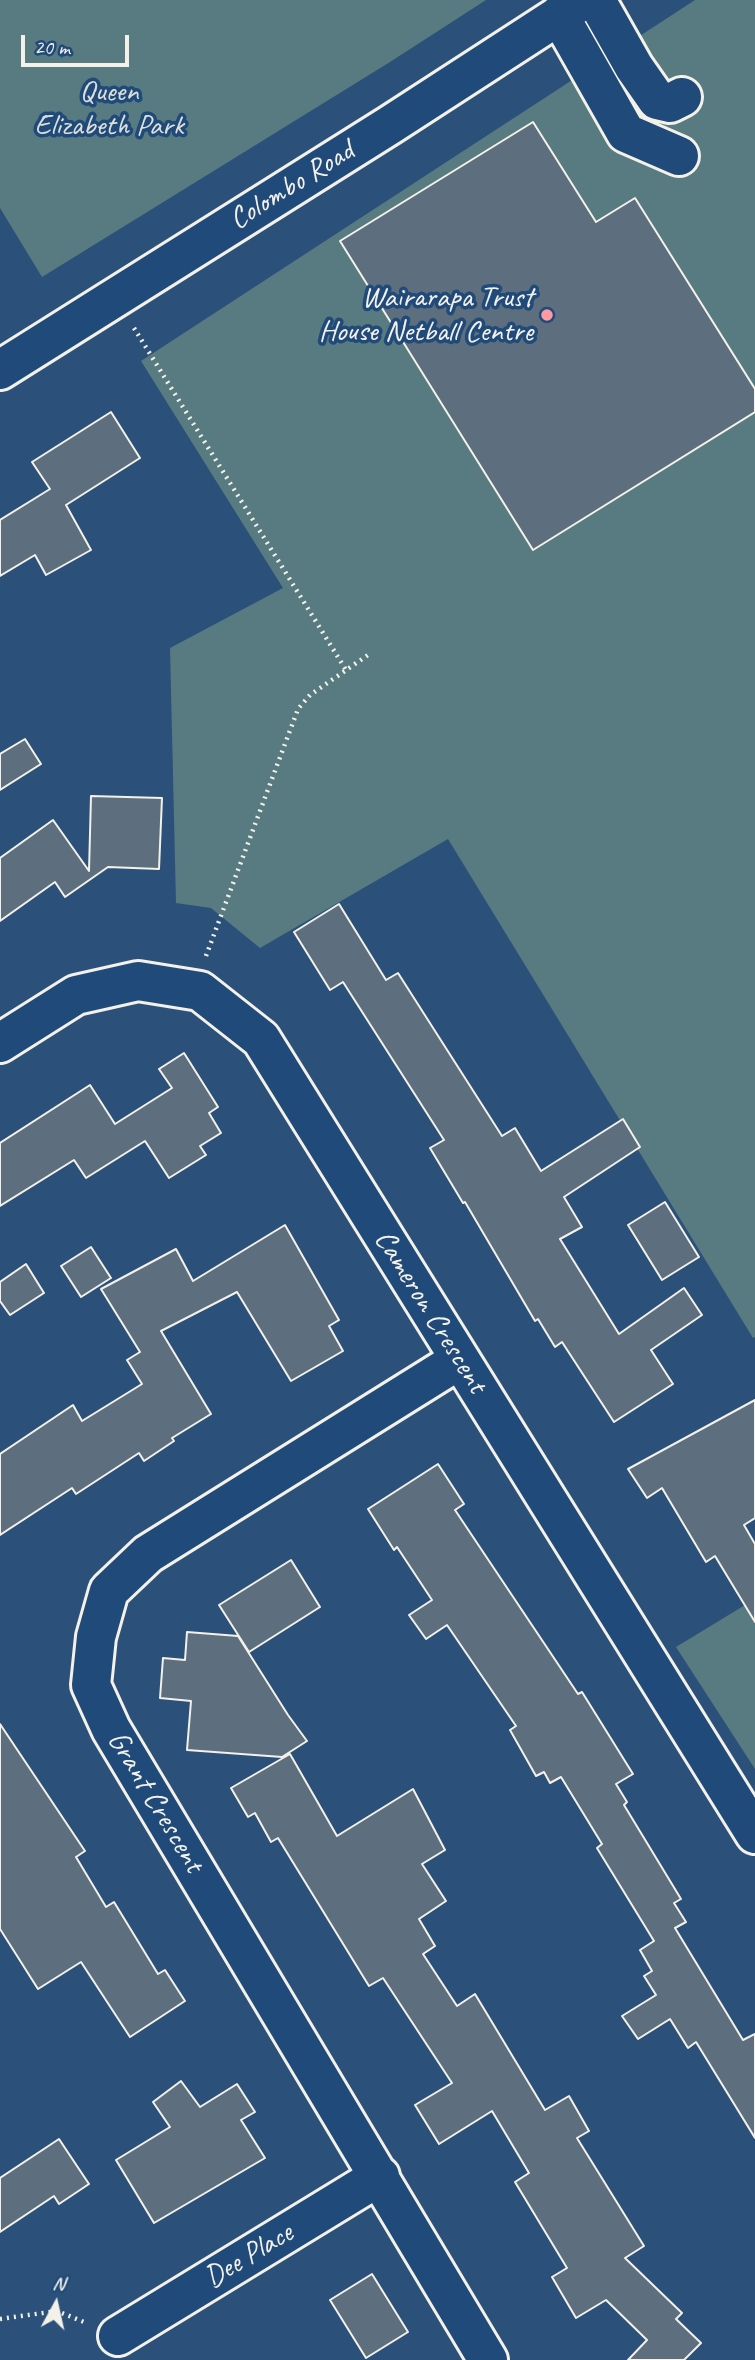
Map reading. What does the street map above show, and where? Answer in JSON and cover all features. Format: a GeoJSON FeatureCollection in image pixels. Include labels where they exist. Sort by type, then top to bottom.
{"type":"FeatureCollection","features":[{"type":"Feature","properties":{"kind":"street"},"geometry":{"type":"LineString","coordinates":[[596,0],[634,67],[657,100],[670,103],[682,97]]}},
{"type":"Feature","properties":{"kind":"street"},"geometry":{"type":"LineString","coordinates":[[571,8],[626,133],[679,156]]}},
{"type":"Feature","properties":{"kind":"street","name":"Colombo Road"},"geometry":{"type":"LineString","coordinates":[[0,370],[571,8]]}},
{"type":"Feature","properties":{"kind":"street","name":"Cameron Crescent"},"geometry":{"type":"LineString","coordinates":[[0,1043],[76,995],[138,981],[200,991],[261,1040],[755,1834]]}},
{"type":"Feature","properties":{"kind":"street","name":"Grant Crescent"},"geometry":{"type":"LineString","coordinates":[[459,1360],[148,1554],[109,1591],[96,1637],[91,1685],[111,1729],[488,2360]]}},
{"type":"Feature","properties":{"kind":"street","name":"Dee Place"},"geometry":{"type":"LineString","coordinates":[[118,2336],[380,2176]]}},
{"type":"Feature","properties":{"kind":"path"},"geometry":{"type":"LineString","coordinates":[[115,298],[346,670]]}},
{"type":"Feature","properties":{"kind":"path"},"geometry":{"type":"LineString","coordinates":[[193,989],[298,709],[310,695],[368,655]]}},
{"type":"Feature","properties":{"kind":"path"},"geometry":{"type":"LineString","coordinates":[[0,2319],[57,2311],[118,2336]]}},
{"type":"Feature","properties":{"kind":"green space","name":"Queen Elizabeth Park"},"geometry":{"type":"Polygon","coordinates":[[[0,0],[486,0],[42,277],[0,208],[0,0]]]}},
{"type":"Feature","properties":{"kind":"green space"},"geometry":{"type":"Polygon","coordinates":[[[695,0],[755,0],[753,1338],[448,839],[260,948],[211,908],[176,903],[170,648],[283,588],[141,361],[695,0]]]}},
{"type":"Feature","properties":{"kind":"green space"},"geometry":{"type":"Polygon","coordinates":[[[755,1599],[755,1769],[676,1647],[755,1599]]]}},
{"type":"Feature","properties":{"kind":"building","name":"Wairarapa Trust House Netball Centre"},"geometry":{"type":"Polygon","coordinates":[[[533,122],[596,222],[635,198],[755,389],[755,412],[533,550],[340,241],[533,122]]]}},
{"type":"Feature","properties":{"kind":"building"},"geometry":{"type":"Polygon","coordinates":[[[111,412],[140,458],[66,505],[91,550],[46,575],[35,555],[0,576],[0,520],[50,489],[32,462],[111,412]]]}},
{"type":"Feature","properties":{"kind":"building"},"geometry":{"type":"Polygon","coordinates":[[[25,739],[41,764],[0,790],[0,754],[25,739]]]}},
{"type":"Feature","properties":{"kind":"building"},"geometry":{"type":"Polygon","coordinates":[[[91,796],[162,798],[159,869],[108,867],[65,897],[55,882],[0,921],[0,858],[53,820],[89,871],[91,796]]]}},
{"type":"Feature","properties":{"kind":"building"},"geometry":{"type":"Polygon","coordinates":[[[339,904],[386,980],[398,973],[502,1136],[515,1128],[541,1171],[623,1119],[640,1147],[564,1197],[582,1227],[560,1239],[619,1334],[684,1288],[702,1315],[651,1350],[673,1384],[614,1422],[562,1342],[555,1347],[538,1319],[535,1321],[430,1148],[444,1140],[343,982],[330,990],[294,932],[339,904]]]}},
{"type":"Feature","properties":{"kind":"building"},"geometry":{"type":"Polygon","coordinates":[[[184,1053],[218,1107],[209,1113],[221,1133],[200,1146],[206,1155],[169,1178],[145,1141],[86,1178],[74,1160],[0,1206],[0,1143],[90,1085],[115,1124],[172,1088],[159,1069],[184,1053]]]}},
{"type":"Feature","properties":{"kind":"building"},"geometry":{"type":"Polygon","coordinates":[[[665,1202],[699,1257],[662,1280],[628,1225],[665,1202]]]}},
{"type":"Feature","properties":{"kind":"building"},"geometry":{"type":"Polygon","coordinates":[[[285,1225],[339,1320],[329,1326],[343,1351],[291,1381],[237,1292],[161,1331],[211,1414],[172,1438],[174,1441],[144,1461],[139,1453],[76,1494],[72,1488],[0,1535],[0,1454],[73,1405],[82,1421],[142,1384],[127,1360],[140,1352],[101,1289],[176,1249],[193,1281],[285,1225]]]}},
{"type":"Feature","properties":{"kind":"building"},"geometry":{"type":"Polygon","coordinates":[[[91,1247],[111,1278],[81,1297],[61,1266],[91,1247]]]}},
{"type":"Feature","properties":{"kind":"building"},"geometry":{"type":"Polygon","coordinates":[[[26,1264],[44,1293],[10,1315],[0,1301],[0,1282],[26,1264]]]}},
{"type":"Feature","properties":{"kind":"building"},"geometry":{"type":"Polygon","coordinates":[[[755,1400],[755,1518],[744,1525],[755,1544],[755,1622],[715,1556],[706,1562],[662,1488],[647,1498],[628,1469],[755,1400]]]}},
{"type":"Feature","properties":{"kind":"building"},"geometry":{"type":"Polygon","coordinates":[[[438,1464],[464,1504],[455,1510],[578,1694],[582,1692],[633,1774],[616,1784],[627,1802],[624,1805],[681,1899],[674,1903],[686,1922],[675,1928],[743,2040],[755,2034],[755,2138],[696,2042],[688,2048],[670,2019],[638,2039],[622,2016],[656,1995],[644,1976],[652,1971],[640,1950],[654,1941],[597,1848],[602,1844],[561,1777],[550,1783],[544,1772],[536,1776],[510,1730],[516,1726],[447,1625],[426,1639],[409,1615],[432,1600],[397,1547],[394,1550],[368,1509],[438,1464]]]}},
{"type":"Feature","properties":{"kind":"building"},"geometry":{"type":"Polygon","coordinates":[[[291,1560],[320,1607],[249,1652],[219,1605],[291,1560]]]}},
{"type":"Feature","properties":{"kind":"building"},"geometry":{"type":"Polygon","coordinates":[[[187,1632],[238,1636],[307,1741],[282,1757],[187,1750],[191,1701],[160,1698],[163,1658],[185,1660],[187,1632]]]}},
{"type":"Feature","properties":{"kind":"building"},"geometry":{"type":"Polygon","coordinates":[[[0,1724],[85,1851],[76,1857],[106,1907],[114,1902],[158,1974],[165,1970],[185,2001],[130,2037],[81,1962],[38,1989],[0,1929],[0,1724]]]}},
{"type":"Feature","properties":{"kind":"building"},"geometry":{"type":"Polygon","coordinates":[[[290,1754],[337,1836],[413,1789],[445,1850],[422,1864],[446,1901],[419,1919],[435,1946],[423,1954],[457,2006],[475,1994],[545,2110],[569,2096],[589,2131],[577,2138],[644,2246],[625,2258],[682,2313],[676,2319],[701,2343],[684,2360],[628,2360],[647,2340],[606,2300],[576,2318],[552,2277],[567,2268],[515,2182],[529,2173],[492,2111],[439,2144],[415,2105],[452,2083],[383,1978],[369,1986],[278,1838],[271,1842],[255,1813],[248,1817],[231,1788],[290,1754]]]}},
{"type":"Feature","properties":{"kind":"building"},"geometry":{"type":"Polygon","coordinates":[[[181,2081],[200,2107],[237,2084],[255,2112],[241,2120],[265,2158],[154,2223],[116,2160],[170,2127],[153,2102],[181,2081]]]}},
{"type":"Feature","properties":{"kind":"building"},"geometry":{"type":"Polygon","coordinates":[[[59,2139],[89,2184],[59,2204],[54,2196],[0,2232],[0,2178],[59,2139]]]}},
{"type":"Feature","properties":{"kind":"building"},"geometry":{"type":"Polygon","coordinates":[[[372,2274],[408,2332],[366,2358],[330,2300],[372,2274]]]}},
{"type":"Feature","properties":{"kind":"place","name":"Wairarapa Trust House Netball Centre"},"geometry":{"type":"Point","coordinates":[547,315]}}]}
